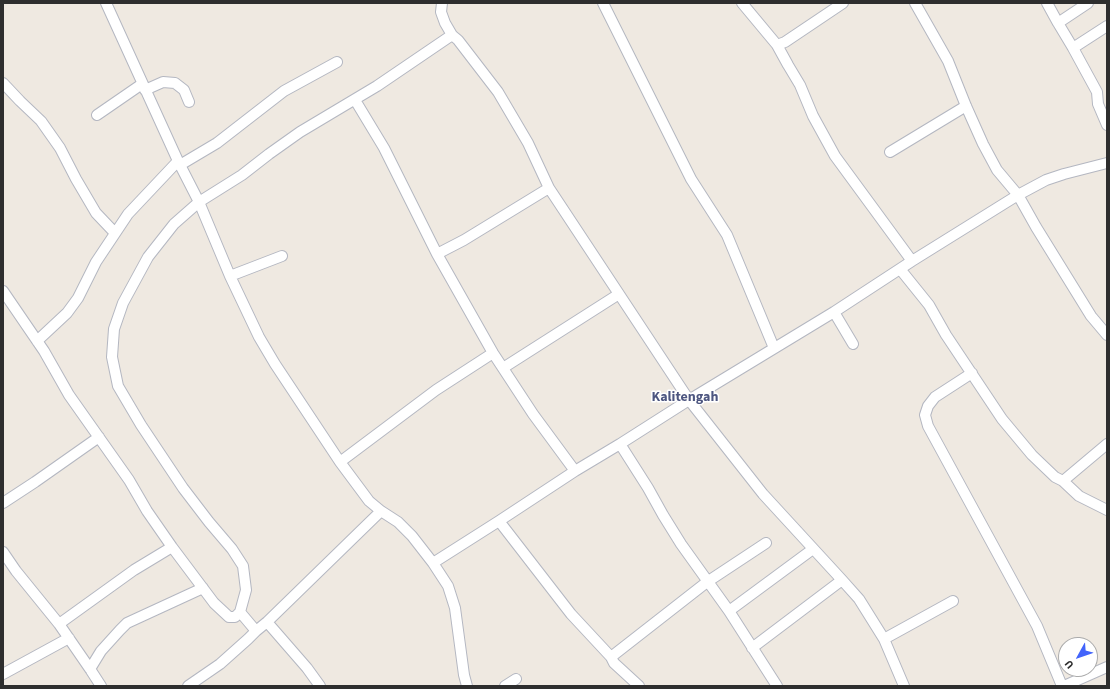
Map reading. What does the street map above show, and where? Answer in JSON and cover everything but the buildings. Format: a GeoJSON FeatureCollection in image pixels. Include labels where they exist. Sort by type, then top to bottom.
{"type":"FeatureCollection","features":[{"type":"Feature","properties":{"kind":"street"},"geometry":{"type":"LineString","coordinates":[[106,3],[185,176],[199,202],[230,276],[259,338],[274,364],[340,462],[369,501],[398,522],[412,536],[433,563],[448,586],[456,608],[464,675],[467,686]]}},
{"type":"Feature","properties":{"kind":"street"},"geometry":{"type":"LineString","coordinates":[[442,3],[441,12],[445,23],[498,92],[528,143],[550,188],[688,400],[763,494],[859,599],[884,640],[904,686]]}},
{"type":"Feature","properties":{"kind":"street"},"geometry":{"type":"LineString","coordinates":[[603,3],[691,179],[727,235],[774,348]]}},
{"type":"Feature","properties":{"kind":"street"},"geometry":{"type":"LineString","coordinates":[[742,3],[777,45],[800,85],[813,116],[835,156],[912,261]]}},
{"type":"Feature","properties":{"kind":"street"},"geometry":{"type":"LineString","coordinates":[[777,45],[786,42],[843,3]]}},
{"type":"Feature","properties":{"kind":"street"},"geometry":{"type":"LineString","coordinates":[[915,3],[948,61],[983,144],[997,170],[1018,195],[1087,310],[1107,336]]}},
{"type":"Feature","properties":{"kind":"street"},"geometry":{"type":"LineString","coordinates":[[1047,3],[1097,92],[1098,104],[1107,125]]}},
{"type":"Feature","properties":{"kind":"street"},"geometry":{"type":"LineString","coordinates":[[1058,23],[1088,3]]}},
{"type":"Feature","properties":{"kind":"street"},"geometry":{"type":"LineString","coordinates":[[1073,48],[1107,26]]}},
{"type":"Feature","properties":{"kind":"street"},"geometry":{"type":"LineString","coordinates":[[3,291],[37,341],[69,395],[129,480],[172,547],[222,612],[229,617],[235,617],[240,612],[246,590],[243,566],[232,549],[183,488],[141,425],[118,386],[112,357],[114,329],[123,303],[148,257],[174,224],[199,202],[242,175],[300,132],[377,86],[452,34]]}},
{"type":"Feature","properties":{"kind":"street"},"geometry":{"type":"LineString","coordinates":[[37,341],[67,313],[78,298],[96,262],[128,214],[179,163],[217,143],[284,90],[337,62]]}},
{"type":"Feature","properties":{"kind":"street"},"geometry":{"type":"LineString","coordinates":[[97,115],[144,87],[163,82],[175,83],[184,90],[189,102]]}},
{"type":"Feature","properties":{"kind":"street"},"geometry":{"type":"LineString","coordinates":[[3,83],[41,121],[60,148],[96,213],[115,233]]}},
{"type":"Feature","properties":{"kind":"street"},"geometry":{"type":"LineString","coordinates":[[355,100],[384,148],[437,254],[493,353],[533,414],[575,471]]}},
{"type":"Feature","properties":{"kind":"street"},"geometry":{"type":"LineString","coordinates":[[890,152],[966,106]]}},
{"type":"Feature","properties":{"kind":"street"},"geometry":{"type":"LineString","coordinates":[[433,563],[575,471],[688,400],[834,312],[1018,195],[1046,180],[1107,163]]}},
{"type":"Feature","properties":{"kind":"street"},"geometry":{"type":"LineString","coordinates":[[437,254],[464,240],[550,188]]}},
{"type":"Feature","properties":{"kind":"street"},"geometry":{"type":"LineString","coordinates":[[230,276],[282,256]]}},
{"type":"Feature","properties":{"kind":"street"},"geometry":{"type":"LineString","coordinates":[[900,269],[929,305],[946,335],[1002,419],[1032,455],[1055,477],[1062,481],[1079,496],[1107,510]]}},
{"type":"Feature","properties":{"kind":"street"},"geometry":{"type":"LineString","coordinates":[[503,368],[619,294]]}},
{"type":"Feature","properties":{"kind":"street"},"geometry":{"type":"LineString","coordinates":[[834,312],[853,344]]}},
{"type":"Feature","properties":{"kind":"street"},"geometry":{"type":"LineString","coordinates":[[340,462],[436,390],[493,353]]}},
{"type":"Feature","properties":{"kind":"street"},"geometry":{"type":"LineString","coordinates":[[972,373],[935,397],[928,406],[925,415],[928,426],[1037,626],[1063,686],[1107,667]]}},
{"type":"Feature","properties":{"kind":"street"},"geometry":{"type":"LineString","coordinates":[[3,503],[99,437]]}},
{"type":"Feature","properties":{"kind":"street"},"geometry":{"type":"LineString","coordinates":[[620,444],[681,544],[729,611],[777,686]]}},
{"type":"Feature","properties":{"kind":"street"},"geometry":{"type":"LineString","coordinates":[[1062,481],[1107,444]]}},
{"type":"Feature","properties":{"kind":"street"},"geometry":{"type":"LineString","coordinates":[[188,686],[220,664],[256,630],[267,622],[381,511]]}},
{"type":"Feature","properties":{"kind":"street"},"geometry":{"type":"LineString","coordinates":[[499,521],[571,614],[611,657],[614,663],[639,686]]}},
{"type":"Feature","properties":{"kind":"street"},"geometry":{"type":"LineString","coordinates":[[611,657],[707,582],[766,544]]}},
{"type":"Feature","properties":{"kind":"street"},"geometry":{"type":"LineString","coordinates":[[59,624],[134,570],[172,547]]}},
{"type":"Feature","properties":{"kind":"street"},"geometry":{"type":"LineString","coordinates":[[729,611],[813,549]]}},
{"type":"Feature","properties":{"kind":"street"},"geometry":{"type":"LineString","coordinates":[[3,552],[16,571],[59,624],[101,686]]}},
{"type":"Feature","properties":{"kind":"street"},"geometry":{"type":"LineString","coordinates":[[752,648],[842,580]]}},
{"type":"Feature","properties":{"kind":"street"},"geometry":{"type":"LineString","coordinates":[[90,669],[101,651],[127,623],[203,588]]}},
{"type":"Feature","properties":{"kind":"street"},"geometry":{"type":"LineString","coordinates":[[884,640],[953,601]]}},
{"type":"Feature","properties":{"kind":"street"},"geometry":{"type":"LineString","coordinates":[[240,612],[256,630]]}},
{"type":"Feature","properties":{"kind":"street"},"geometry":{"type":"LineString","coordinates":[[267,622],[307,668],[320,686]]}},
{"type":"Feature","properties":{"kind":"street"},"geometry":{"type":"LineString","coordinates":[[3,674],[69,638]]}},
{"type":"Feature","properties":{"kind":"street"},"geometry":{"type":"LineString","coordinates":[[505,686],[516,679]]}},
{"type":"Feature","properties":{"kind":"district","name":"Kalitengah"},"geometry":{"type":"Point","coordinates":[685,398]}}]}
